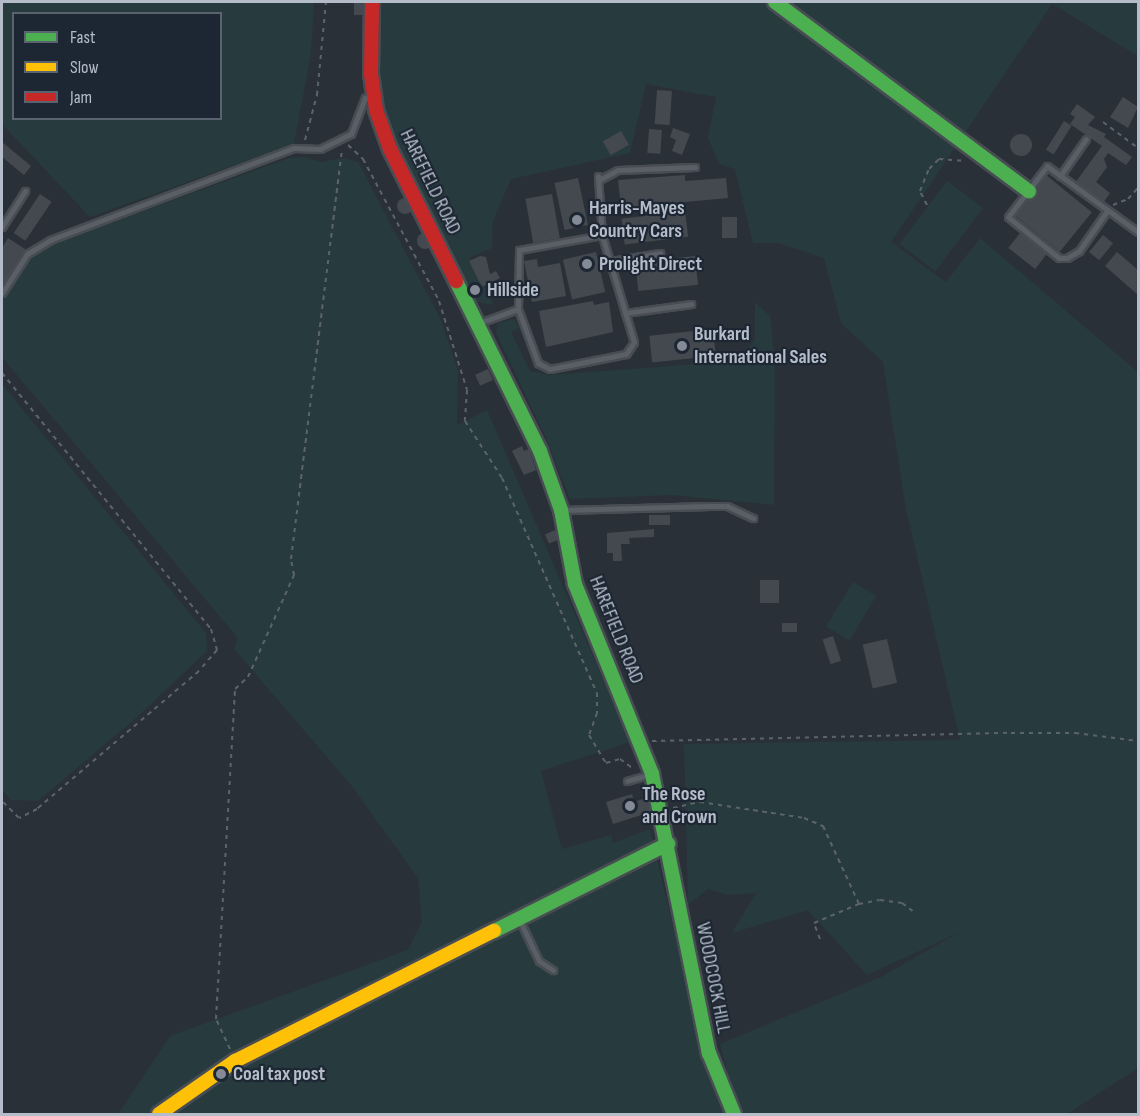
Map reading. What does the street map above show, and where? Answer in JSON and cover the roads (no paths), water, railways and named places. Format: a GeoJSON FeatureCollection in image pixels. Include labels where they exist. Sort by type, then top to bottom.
{"type":"FeatureCollection","features":[{"type":"Feature","properties":{"kind":"street","name":"HAREFIELD ROAD"},"geometry":{"type":"LineString","coordinates":[[372,2],[371,74],[390,149],[479,323],[540,451],[561,510],[575,584],[642,750],[647,775],[661,811],[668,844]]}},
{"type":"Feature","properties":{"kind":"street"},"geometry":{"type":"LineString","coordinates":[[775,2],[1029,190]]}},
{"type":"Feature","properties":{"kind":"street"},"geometry":{"type":"LineString","coordinates":[[159,1114],[235,1061],[254,1054],[668,844]]}},
{"type":"Feature","properties":{"kind":"street","name":"WOODCOCK HILL"},"geometry":{"type":"LineString","coordinates":[[668,844],[709,1053],[734,1114]]}},
{"type":"Feature","properties":{"kind":"lane"},"geometry":{"type":"LineString","coordinates":[[2,293],[27,254],[50,240],[294,148],[320,149],[351,134],[365,98],[375,97]]}},
{"type":"Feature","properties":{"kind":"lane"},"geometry":{"type":"LineString","coordinates":[[1060,176],[1086,139]]}},
{"type":"Feature","properties":{"kind":"lane"},"geometry":{"type":"LineString","coordinates":[[1107,211],[1074,256],[1059,258],[1008,217],[1047,166],[1138,232]]}},
{"type":"Feature","properties":{"kind":"lane"},"geometry":{"type":"LineString","coordinates":[[602,235],[519,250],[518,309],[538,363],[550,369],[626,354],[634,342],[602,235],[598,178],[618,170],[695,167]]}},
{"type":"Feature","properties":{"kind":"lane"},"geometry":{"type":"LineString","coordinates":[[2,227],[25,192]]}},
{"type":"Feature","properties":{"kind":"lane"},"geometry":{"type":"LineString","coordinates":[[611,261],[660,253]]}},
{"type":"Feature","properties":{"kind":"lane"},"geometry":{"type":"LineString","coordinates":[[626,313],[691,304]]}},
{"type":"Feature","properties":{"kind":"lane"},"geometry":{"type":"LineString","coordinates":[[479,323],[518,309]]}},
{"type":"Feature","properties":{"kind":"lane"},"geometry":{"type":"LineString","coordinates":[[561,510],[719,506],[753,519]]}},
{"type":"Feature","properties":{"kind":"lane"},"geometry":{"type":"LineString","coordinates":[[627,781],[647,775]]}},
{"type":"Feature","properties":{"kind":"lane"},"geometry":{"type":"LineString","coordinates":[[520,919],[539,961],[553,970]]}},
{"type":"Feature","properties":{"kind":"place","name":"Harris-Mayes Country Cars"},"geometry":{"type":"Point","coordinates":[577,220]}},
{"type":"Feature","properties":{"kind":"place","name":"Prolight Direct"},"geometry":{"type":"Point","coordinates":[587,264]}},
{"type":"Feature","properties":{"kind":"place","name":"Hillside"},"geometry":{"type":"Point","coordinates":[475,290]}},
{"type":"Feature","properties":{"kind":"place","name":"Burkard International Sales"},"geometry":{"type":"Point","coordinates":[682,346]}},
{"type":"Feature","properties":{"kind":"place","name":"The Rose and Crown"},"geometry":{"type":"Point","coordinates":[630,806]}},
{"type":"Feature","properties":{"kind":"place","name":"Coal tax post"},"geometry":{"type":"Point","coordinates":[221,1074]}}]}
